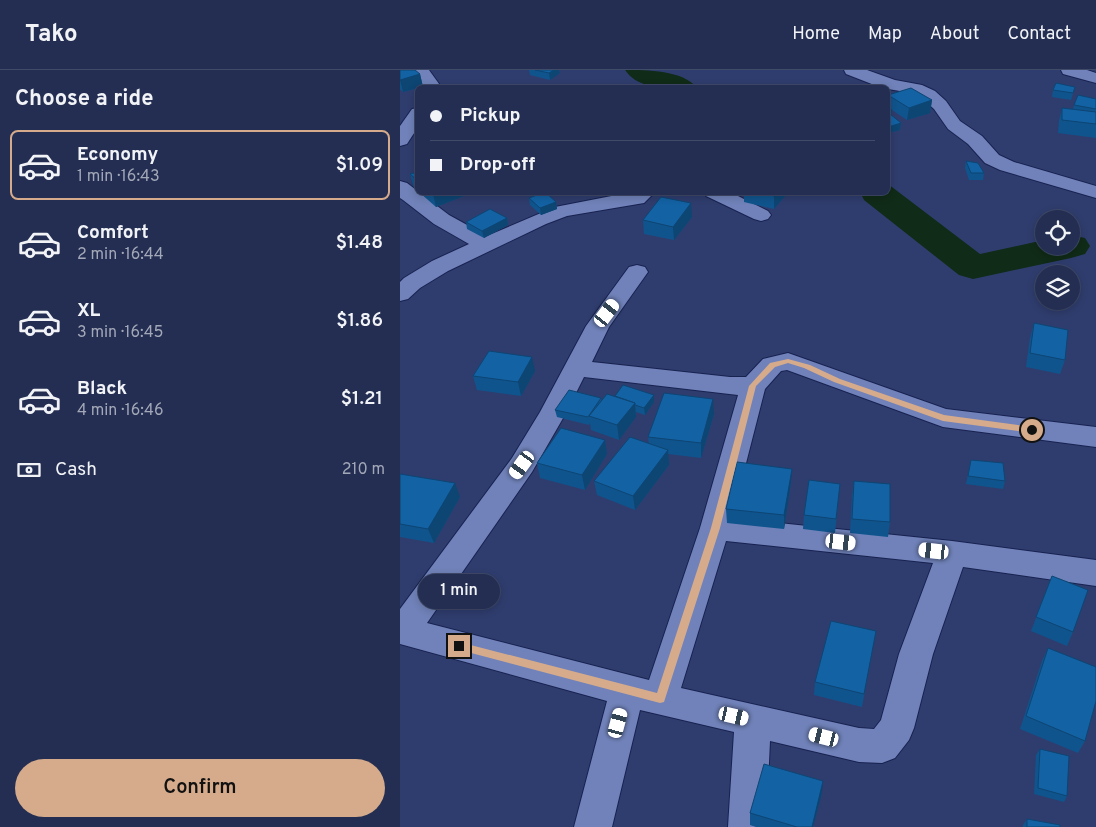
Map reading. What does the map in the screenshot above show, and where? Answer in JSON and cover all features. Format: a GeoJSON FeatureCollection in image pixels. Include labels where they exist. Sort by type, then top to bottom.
{"type":"FeatureCollection","features":[{"type":"Feature","properties":{"kind":"street"},"geometry":{"type":"LineString","coordinates":[[420,70],[432,85]]}},
{"type":"Feature","properties":{"kind":"street"},"geometry":{"type":"LineString","coordinates":[[852,70],[892,85],[916,89],[929,95],[940,105],[954,125],[976,140],[992,159],[1007,166],[1096,192]]}},
{"type":"Feature","properties":{"kind":"street"},"geometry":{"type":"LineString","coordinates":[[880,70],[892,85]]}},
{"type":"Feature","properties":{"kind":"street"},"geometry":{"type":"LineString","coordinates":[[1069,70],[1096,78]]}},
{"type":"Feature","properties":{"kind":"street"},"geometry":{"type":"LineString","coordinates":[[400,140],[415,118]]}},
{"type":"Feature","properties":{"kind":"street"},"geometry":{"type":"LineString","coordinates":[[400,187],[415,202],[445,224],[488,245]]}},
{"type":"Feature","properties":{"kind":"street"},"geometry":{"type":"LineString","coordinates":[[400,294],[412,283],[440,266],[539,220],[562,211],[636,199],[641,195]]}},
{"type":"Feature","properties":{"kind":"street"},"geometry":{"type":"LineString","coordinates":[[719,195],[761,215]]}},
{"type":"Feature","properties":{"kind":"street"},"geometry":{"type":"LineString","coordinates":[[637,272],[598,326],[574,368],[553,413],[522,465],[402,631],[644,695],[859,745],[882,746],[896,728],[916,654],[952,553]]}},
{"type":"Feature","properties":{"kind":"street"},"geometry":{"type":"LineString","coordinates":[[593,827],[644,695],[715,528],[753,386],[772,365],[788,361],[943,418],[1096,437]]}},
{"type":"Feature","properties":{"kind":"street"},"geometry":{"type":"LineString","coordinates":[[574,368],[730,386],[753,386]]}},
{"type":"Feature","properties":{"kind":"street"},"geometry":{"type":"LineString","coordinates":[[715,528],[952,553],[1096,573]]}},
{"type":"Feature","properties":{"kind":"street"},"geometry":{"type":"LineString","coordinates":[[747,827],[753,720]]}},
{"type":"Feature","properties":{"kind":"building"},"geometry":{"type":"Polygon","coordinates":[[[400,70],[415,70],[420,74],[400,80],[400,70]]]}},
{"type":"Feature","properties":{"kind":"building"},"geometry":{"type":"Polygon","coordinates":[[[535,70],[554,70],[549,73],[535,70]]]}},
{"type":"Feature","properties":{"kind":"building"},"geometry":{"type":"Polygon","coordinates":[[[1056,83],[1075,87],[1073,93],[1053,90],[1056,83]]]}},
{"type":"Feature","properties":{"kind":"building"},"geometry":{"type":"Polygon","coordinates":[[[911,88],[932,100],[909,108],[890,96],[890,94],[911,88]]]}},
{"type":"Feature","properties":{"kind":"building"},"geometry":{"type":"Polygon","coordinates":[[[1078,95],[1096,99],[1096,109],[1074,105],[1078,95]]]}},
{"type":"Feature","properties":{"kind":"building"},"geometry":{"type":"Polygon","coordinates":[[[1062,108],[1096,112],[1096,124],[1062,120],[1062,108]]]}},
{"type":"Feature","properties":{"kind":"building"},"geometry":{"type":"Polygon","coordinates":[[[890,114],[901,123],[890,126],[890,114]]]}},
{"type":"Feature","properties":{"kind":"building"},"geometry":{"type":"Polygon","coordinates":[[[966,161],[978,163],[984,173],[971,173],[966,161]]]}},
{"type":"Feature","properties":{"kind":"building"},"geometry":{"type":"Polygon","coordinates":[[[537,195],[548,195],[556,202],[540,208],[529,198],[537,195]]]}},
{"type":"Feature","properties":{"kind":"building"},"geometry":{"type":"Polygon","coordinates":[[[661,197],[691,203],[673,227],[643,220],[661,197]]]}},
{"type":"Feature","properties":{"kind":"building"},"geometry":{"type":"Polygon","coordinates":[[[490,209],[507,218],[482,231],[466,222],[490,209]]]}},
{"type":"Feature","properties":{"kind":"building"},"geometry":{"type":"Polygon","coordinates":[[[1034,323],[1068,330],[1065,360],[1030,353],[1034,323]]]}},
{"type":"Feature","properties":{"kind":"building"},"geometry":{"type":"Polygon","coordinates":[[[489,351],[532,357],[518,382],[473,376],[489,351]]]}},
{"type":"Feature","properties":{"kind":"building"},"geometry":{"type":"Polygon","coordinates":[[[623,385],[654,395],[644,408],[615,396],[623,385]]]}},
{"type":"Feature","properties":{"kind":"building"},"geometry":{"type":"Polygon","coordinates":[[[569,390],[601,398],[588,417],[555,410],[569,390]]]}},
{"type":"Feature","properties":{"kind":"building"},"geometry":{"type":"Polygon","coordinates":[[[664,393],[713,399],[701,443],[648,437],[664,393]]]}},
{"type":"Feature","properties":{"kind":"building"},"geometry":{"type":"Polygon","coordinates":[[[607,394],[635,403],[617,425],[589,416],[607,394]]]}},
{"type":"Feature","properties":{"kind":"building"},"geometry":{"type":"Polygon","coordinates":[[[561,428],[605,440],[582,475],[537,463],[561,428]]]}},
{"type":"Feature","properties":{"kind":"building"},"geometry":{"type":"Polygon","coordinates":[[[630,437],[668,450],[633,496],[594,481],[630,437]]]}},
{"type":"Feature","properties":{"kind":"building"},"geometry":{"type":"Polygon","coordinates":[[[971,460],[1003,463],[1005,481],[968,476],[971,460]]]}},
{"type":"Feature","properties":{"kind":"building"},"geometry":{"type":"Polygon","coordinates":[[[737,462],[792,469],[784,515],[726,509],[737,462]]]}},
{"type":"Feature","properties":{"kind":"building"},"geometry":{"type":"Polygon","coordinates":[[[400,474],[455,483],[428,529],[400,524],[400,474]]]}},
{"type":"Feature","properties":{"kind":"building"},"geometry":{"type":"Polygon","coordinates":[[[809,480],[840,484],[836,519],[804,515],[809,480]]]}},
{"type":"Feature","properties":{"kind":"building"},"geometry":{"type":"Polygon","coordinates":[[[854,481],[890,484],[890,522],[852,519],[854,481]]]}},
{"type":"Feature","properties":{"kind":"building"},"geometry":{"type":"Polygon","coordinates":[[[1052,576],[1088,590],[1073,632],[1036,617],[1052,576]]]}},
{"type":"Feature","properties":{"kind":"building"},"geometry":{"type":"Polygon","coordinates":[[[831,621],[876,631],[864,694],[815,682],[831,621]]]}},
{"type":"Feature","properties":{"kind":"building"},"geometry":{"type":"Polygon","coordinates":[[[1048,648],[1096,667],[1096,701],[1085,741],[1026,716],[1048,648]]]}},
{"type":"Feature","properties":{"kind":"building"},"geometry":{"type":"Polygon","coordinates":[[[1040,749],[1069,756],[1067,796],[1038,788],[1040,749]]]}},
{"type":"Feature","properties":{"kind":"building"},"geometry":{"type":"Polygon","coordinates":[[[764,764],[823,781],[812,827],[797,827],[750,813],[764,764]]]}},
{"type":"Feature","properties":{"kind":"building"},"geometry":{"type":"Polygon","coordinates":[[[1027,819],[1060,825],[1060,827],[1027,827],[1027,819]]]}},
{"type":"Feature","properties":{"kind":"waterway"},"geometry":{"type":"LineString","coordinates":[[640,70],[675,85]]}},
{"type":"Feature","properties":{"kind":"waterway"},"geometry":{"type":"LineString","coordinates":[[881,195],[973,267],[1035,254]]}},
{"type":"Feature","properties":{"kind":"route"},"geometry":{"type":"LineString","coordinates":[[459,646],[660,699],[715,528],[753,386],[772,365],[788,361],[807,366],[837,380],[943,418],[1032,430]]}}]}
